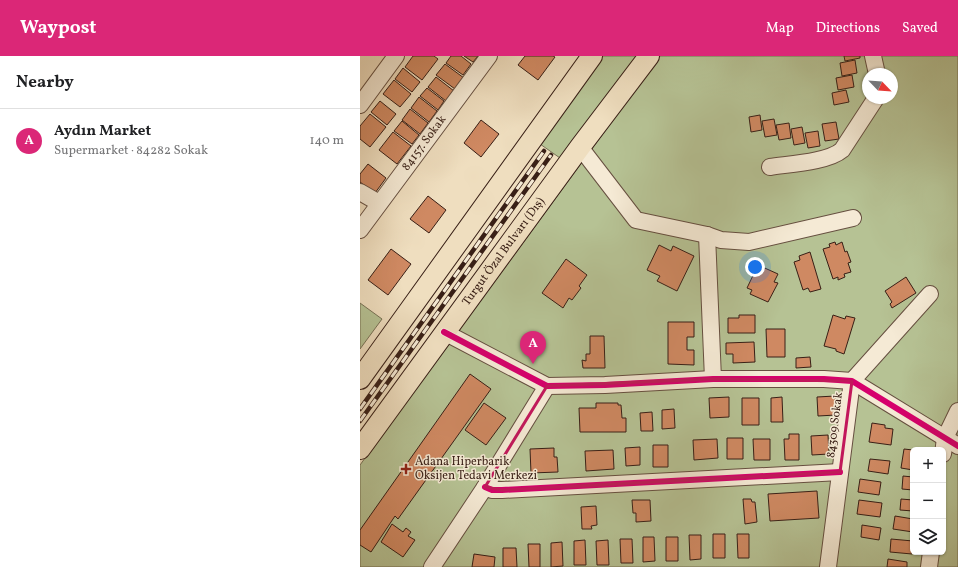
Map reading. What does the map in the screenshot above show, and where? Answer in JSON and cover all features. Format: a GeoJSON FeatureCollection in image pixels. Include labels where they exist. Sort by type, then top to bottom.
{"type":"FeatureCollection","features":[{"type":"Feature","properties":{"kind":"main road"},"geometry":{"type":"LineString","coordinates":[[360,379],[592,56]]}},
{"type":"Feature","properties":{"kind":"main road","name":"Turgut Özal Bulvarı (Dış)"},"geometry":{"type":"LineString","coordinates":[[360,449],[444,332],[648,56]]}},
{"type":"Feature","properties":{"kind":"street"},"geometry":{"type":"LineString","coordinates":[[360,105],[396,56]]}},
{"type":"Feature","properties":{"kind":"street","name":"84157. Sokak"},"geometry":{"type":"LineString","coordinates":[[360,230],[489,56]]}},
{"type":"Feature","properties":{"kind":"street"},"geometry":{"type":"LineString","coordinates":[[873,56],[876,68]]}},
{"type":"Feature","properties":{"kind":"street"},"geometry":{"type":"LineString","coordinates":[[770,167],[827,158],[838,153],[842,150],[872,104]]}},
{"type":"Feature","properties":{"kind":"street"},"geometry":{"type":"LineString","coordinates":[[580,147],[636,220],[707,235],[721,240],[749,242],[853,218]]}},
{"type":"Feature","properties":{"kind":"street"},"geometry":{"type":"LineString","coordinates":[[360,192],[379,203]]}},
{"type":"Feature","properties":{"kind":"street"},"geometry":{"type":"LineString","coordinates":[[707,235],[713,379]]}},
{"type":"Feature","properties":{"kind":"street"},"geometry":{"type":"LineString","coordinates":[[852,381],[930,294]]}},
{"type":"Feature","properties":{"kind":"street"},"geometry":{"type":"LineString","coordinates":[[444,332],[547,386],[605,385],[713,379],[824,379],[852,381],[952,442],[958,411]]}},
{"type":"Feature","properties":{"kind":"street","name":"84309 Sokak"},"geometry":{"type":"LineString","coordinates":[[828,567],[852,381]]}},
{"type":"Feature","properties":{"kind":"street"},"geometry":{"type":"LineString","coordinates":[[432,567],[547,386]]}},
{"type":"Feature","properties":{"kind":"street"},"geometry":{"type":"LineString","coordinates":[[484,487],[492,490],[502,490],[840,472]]}},
{"type":"Feature","properties":{"kind":"street"},"geometry":{"type":"LineString","coordinates":[[929,567],[931,555]]}},
{"type":"Feature","properties":{"kind":"highlighted area"},"geometry":{"type":"Polygon","coordinates":[[[713,379],[852,381],[840,472],[502,490],[485,487],[547,386],[713,379]]]}},
{"type":"Feature","properties":{"kind":"green space"},"geometry":{"type":"Polygon","coordinates":[[[603,56],[639,56],[560,158],[540,144],[603,56]]]}},
{"type":"Feature","properties":{"kind":"green space"},"geometry":{"type":"Polygon","coordinates":[[[660,56],[958,56],[958,567],[360,567],[360,465],[660,56]]]}},
{"type":"Feature","properties":{"kind":"green space"},"geometry":{"type":"Polygon","coordinates":[[[360,303],[382,319],[360,349],[360,303]]]}},
{"type":"Feature","properties":{"kind":"building"},"geometry":{"type":"Polygon","coordinates":[[[413,56],[434,56],[438,59],[422,80],[405,67],[413,56]]]}},
{"type":"Feature","properties":{"kind":"building"},"geometry":{"type":"Polygon","coordinates":[[[451,56],[461,56],[471,64],[463,75],[446,63],[451,56]]]}},
{"type":"Feature","properties":{"kind":"building"},"geometry":{"type":"Polygon","coordinates":[[[464,56],[478,56],[473,62],[464,56]]]}},
{"type":"Feature","properties":{"kind":"building"},"geometry":{"type":"Polygon","coordinates":[[[525,56],[555,57],[538,80],[518,65],[525,56]]]}},
{"type":"Feature","properties":{"kind":"building"},"geometry":{"type":"Polygon","coordinates":[[[844,56],[860,56],[860,58],[845,61],[844,56]]]}},
{"type":"Feature","properties":{"kind":"building"},"geometry":{"type":"Polygon","coordinates":[[[855,60],[857,73],[842,76],[840,63],[855,60]]]}},
{"type":"Feature","properties":{"kind":"building"},"geometry":{"type":"Polygon","coordinates":[[[445,64],[464,78],[455,89],[436,75],[445,64]]]}},
{"type":"Feature","properties":{"kind":"building"},"geometry":{"type":"Polygon","coordinates":[[[403,68],[420,82],[412,92],[395,79],[403,68]]]}},
{"type":"Feature","properties":{"kind":"building"},"geometry":{"type":"Polygon","coordinates":[[[852,75],[854,87],[838,90],[836,78],[852,75]]]}},
{"type":"Feature","properties":{"kind":"building"},"geometry":{"type":"Polygon","coordinates":[[[436,77],[454,91],[446,101],[428,87],[436,77]]]}},
{"type":"Feature","properties":{"kind":"building"},"geometry":{"type":"Polygon","coordinates":[[[394,80],[411,94],[400,107],[383,94],[394,80]]]}},
{"type":"Feature","properties":{"kind":"building"},"geometry":{"type":"Polygon","coordinates":[[[427,88],[444,101],[438,110],[420,96],[427,88]]]}},
{"type":"Feature","properties":{"kind":"building"},"geometry":{"type":"Polygon","coordinates":[[[846,90],[849,102],[834,105],[832,93],[846,90]]]}},
{"type":"Feature","properties":{"kind":"building"},"geometry":{"type":"Polygon","coordinates":[[[419,97],[437,111],[429,122],[411,108],[419,97]]]}},
{"type":"Feature","properties":{"kind":"building"},"geometry":{"type":"Polygon","coordinates":[[[380,101],[396,114],[387,125],[371,112],[380,101]]]}},
{"type":"Feature","properties":{"kind":"building"},"geometry":{"type":"Polygon","coordinates":[[[410,109],[428,123],[420,134],[402,120],[410,109]]]}},
{"type":"Feature","properties":{"kind":"building"},"geometry":{"type":"Polygon","coordinates":[[[370,114],[386,127],[370,147],[360,139],[360,126],[370,114]]]}},
{"type":"Feature","properties":{"kind":"building"},"geometry":{"type":"Polygon","coordinates":[[[760,115],[762,130],[751,132],[749,117],[760,115]]]}},
{"type":"Feature","properties":{"kind":"building"},"geometry":{"type":"Polygon","coordinates":[[[774,119],[777,135],[765,137],[762,121],[774,119]]]}},
{"type":"Feature","properties":{"kind":"building"},"geometry":{"type":"Polygon","coordinates":[[[481,120],[499,134],[481,157],[464,143],[481,120]]]}},
{"type":"Feature","properties":{"kind":"building"},"geometry":{"type":"Polygon","coordinates":[[[402,121],[419,135],[412,144],[394,131],[402,121]]]}},
{"type":"Feature","properties":{"kind":"building"},"geometry":{"type":"Polygon","coordinates":[[[836,122],[839,139],[825,141],[822,124],[836,122]]]}},
{"type":"Feature","properties":{"kind":"building"},"geometry":{"type":"Polygon","coordinates":[[[789,123],[791,138],[779,140],[776,125],[789,123]]]}},
{"type":"Feature","properties":{"kind":"building"},"geometry":{"type":"Polygon","coordinates":[[[802,127],[805,143],[794,145],[791,129],[802,127]]]}},
{"type":"Feature","properties":{"kind":"building"},"geometry":{"type":"Polygon","coordinates":[[[818,131],[820,146],[808,148],[805,133],[818,131]]]}},
{"type":"Feature","properties":{"kind":"building"},"geometry":{"type":"Polygon","coordinates":[[[393,132],[411,146],[397,164],[379,150],[393,132]]]}},
{"type":"Feature","properties":{"kind":"building"},"geometry":{"type":"Polygon","coordinates":[[[368,164],[386,178],[375,193],[360,182],[360,174],[368,164]]]}},
{"type":"Feature","properties":{"kind":"building"},"geometry":{"type":"Polygon","coordinates":[[[428,196],[446,210],[429,233],[410,219],[428,196]]]}},
{"type":"Feature","properties":{"kind":"building"},"geometry":{"type":"Polygon","coordinates":[[[835,242],[836,245],[842,242],[845,252],[847,251],[851,262],[848,263],[851,272],[844,274],[845,277],[838,280],[838,277],[833,279],[823,249],[830,247],[829,244],[835,242]]]}},
{"type":"Feature","properties":{"kind":"building"},"geometry":{"type":"Polygon","coordinates":[[[659,245],[671,251],[673,246],[694,256],[677,291],[657,281],[660,276],[647,270],[659,245]]]}},
{"type":"Feature","properties":{"kind":"building"},"geometry":{"type":"Polygon","coordinates":[[[391,249],[411,264],[388,295],[368,280],[391,249]]]}},
{"type":"Feature","properties":{"kind":"building"},"geometry":{"type":"Polygon","coordinates":[[[810,252],[821,289],[810,292],[808,288],[803,290],[794,262],[800,260],[799,256],[810,252]]]}},
{"type":"Feature","properties":{"kind":"building"},"geometry":{"type":"Polygon","coordinates":[[[566,259],[587,275],[579,286],[581,288],[572,300],[569,298],[563,308],[542,293],[566,259]]]}},
{"type":"Feature","properties":{"kind":"building"},"geometry":{"type":"Polygon","coordinates":[[[758,265],[778,274],[774,282],[778,283],[768,302],[750,294],[752,290],[747,288],[758,265]]]}},
{"type":"Feature","properties":{"kind":"building"},"geometry":{"type":"Polygon","coordinates":[[[906,277],[916,293],[892,308],[890,304],[892,302],[885,291],[906,277]]]}},
{"type":"Feature","properties":{"kind":"building"},"geometry":{"type":"Polygon","coordinates":[[[739,315],[755,315],[755,333],[728,333],[728,318],[739,318],[739,315]]]}},
{"type":"Feature","properties":{"kind":"building"},"geometry":{"type":"Polygon","coordinates":[[[833,315],[845,319],[846,316],[855,318],[844,354],[836,351],[836,349],[824,346],[833,315]]]}},
{"type":"Feature","properties":{"kind":"building"},"geometry":{"type":"Polygon","coordinates":[[[668,322],[694,322],[694,337],[687,337],[687,350],[694,350],[694,365],[668,364],[668,322]]]}},
{"type":"Feature","properties":{"kind":"building"},"geometry":{"type":"Polygon","coordinates":[[[766,329],[785,329],[785,357],[767,357],[766,329]]]}},
{"type":"Feature","properties":{"kind":"building"},"geometry":{"type":"Polygon","coordinates":[[[590,336],[604,336],[605,368],[583,368],[582,360],[586,361],[586,354],[590,354],[590,336]]]}},
{"type":"Feature","properties":{"kind":"building"},"geometry":{"type":"Polygon","coordinates":[[[754,342],[755,362],[733,363],[733,354],[726,354],[726,343],[754,342]]]}},
{"type":"Feature","properties":{"kind":"building"},"geometry":{"type":"Polygon","coordinates":[[[810,357],[811,367],[796,368],[796,358],[810,357]]]}},
{"type":"Feature","properties":{"kind":"building"},"geometry":{"type":"Polygon","coordinates":[[[470,374],[491,389],[398,519],[395,516],[371,552],[360,545],[360,530],[470,374]]]}},
{"type":"Feature","properties":{"kind":"building"},"geometry":{"type":"Polygon","coordinates":[[[835,396],[836,415],[818,416],[817,397],[835,396]]]}},
{"type":"Feature","properties":{"kind":"building"},"geometry":{"type":"Polygon","coordinates":[[[729,397],[729,417],[710,418],[709,398],[729,397]]]}},
{"type":"Feature","properties":{"kind":"building"},"geometry":{"type":"Polygon","coordinates":[[[782,397],[783,422],[771,422],[771,398],[782,397]]]}},
{"type":"Feature","properties":{"kind":"building"},"geometry":{"type":"Polygon","coordinates":[[[742,398],[759,398],[759,425],[742,425],[742,398]]]}},
{"type":"Feature","properties":{"kind":"building"},"geometry":{"type":"Polygon","coordinates":[[[484,403],[506,418],[486,445],[465,430],[484,403]]]}},
{"type":"Feature","properties":{"kind":"building"},"geometry":{"type":"Polygon","coordinates":[[[596,403],[618,403],[618,405],[621,405],[622,418],[626,418],[626,432],[580,432],[579,408],[596,408],[596,403]]]}},
{"type":"Feature","properties":{"kind":"building"},"geometry":{"type":"Polygon","coordinates":[[[674,409],[675,428],[662,429],[662,410],[674,409]]]}},
{"type":"Feature","properties":{"kind":"building"},"geometry":{"type":"Polygon","coordinates":[[[652,412],[653,431],[641,431],[640,413],[652,412]]]}},
{"type":"Feature","properties":{"kind":"building"},"geometry":{"type":"Polygon","coordinates":[[[872,423],[885,425],[885,428],[893,429],[891,445],[869,442],[872,423]]]}},
{"type":"Feature","properties":{"kind":"building"},"geometry":{"type":"Polygon","coordinates":[[[789,434],[799,434],[799,460],[785,460],[784,439],[789,439],[789,434]]]}},
{"type":"Feature","properties":{"kind":"building"},"geometry":{"type":"Polygon","coordinates":[[[828,435],[829,454],[812,455],[811,436],[828,435]]]}},
{"type":"Feature","properties":{"kind":"building"},"geometry":{"type":"Polygon","coordinates":[[[727,438],[743,438],[743,459],[727,459],[727,438]]]}},
{"type":"Feature","properties":{"kind":"building"},"geometry":{"type":"Polygon","coordinates":[[[717,439],[718,458],[694,460],[693,440],[717,439]]]}},
{"type":"Feature","properties":{"kind":"building"},"geometry":{"type":"Polygon","coordinates":[[[753,439],[770,439],[770,460],[754,460],[753,439]]]}},
{"type":"Feature","properties":{"kind":"building"},"geometry":{"type":"Polygon","coordinates":[[[653,445],[668,445],[668,467],[653,467],[653,445]]]}},
{"type":"Feature","properties":{"kind":"building"},"geometry":{"type":"Polygon","coordinates":[[[640,447],[640,465],[626,466],[625,448],[640,447]]]}},
{"type":"Feature","properties":{"kind":"building"},"geometry":{"type":"Polygon","coordinates":[[[554,448],[554,457],[557,457],[558,472],[531,473],[530,449],[554,448]]]}},
{"type":"Feature","properties":{"kind":"building"},"geometry":{"type":"Polygon","coordinates":[[[904,449],[910,450],[910,470],[901,468],[904,449]]]}},
{"type":"Feature","properties":{"kind":"building"},"geometry":{"type":"Polygon","coordinates":[[[613,450],[614,469],[586,471],[585,451],[613,450]]]}},
{"type":"Feature","properties":{"kind":"building"},"geometry":{"type":"Polygon","coordinates":[[[870,459],[890,461],[888,474],[868,471],[870,459]]]}},
{"type":"Feature","properties":{"kind":"building"},"geometry":{"type":"Polygon","coordinates":[[[903,476],[910,477],[910,490],[902,489],[903,476]]]}},
{"type":"Feature","properties":{"kind":"building"},"geometry":{"type":"Polygon","coordinates":[[[860,479],[881,482],[879,495],[858,492],[860,479]]]}},
{"type":"Feature","properties":{"kind":"building"},"geometry":{"type":"Polygon","coordinates":[[[817,491],[819,518],[770,521],[768,494],[817,491]]]}},
{"type":"Feature","properties":{"kind":"building"},"geometry":{"type":"Polygon","coordinates":[[[743,499],[751,499],[752,502],[755,502],[757,522],[745,524],[743,499]]]}},
{"type":"Feature","properties":{"kind":"building"},"geometry":{"type":"Polygon","coordinates":[[[901,499],[910,500],[910,511],[900,510],[901,499]]]}},
{"type":"Feature","properties":{"kind":"building"},"geometry":{"type":"Polygon","coordinates":[[[632,500],[650,500],[651,521],[636,522],[636,513],[633,513],[632,500]]]}},
{"type":"Feature","properties":{"kind":"building"},"geometry":{"type":"Polygon","coordinates":[[[859,500],[882,503],[880,517],[857,514],[859,500]]]}},
{"type":"Feature","properties":{"kind":"building"},"geometry":{"type":"Polygon","coordinates":[[[596,506],[597,525],[591,526],[592,529],[582,529],[581,507],[596,506]]]}},
{"type":"Feature","properties":{"kind":"building"},"geometry":{"type":"Polygon","coordinates":[[[895,516],[910,518],[910,532],[893,529],[895,516]]]}},
{"type":"Feature","properties":{"kind":"building"},"geometry":{"type":"Polygon","coordinates":[[[392,524],[403,532],[406,528],[411,532],[408,536],[415,540],[403,557],[381,542],[392,524]]]}},
{"type":"Feature","properties":{"kind":"building"},"geometry":{"type":"Polygon","coordinates":[[[862,525],[881,528],[879,540],[861,537],[862,525]]]}},
{"type":"Feature","properties":{"kind":"building"},"geometry":{"type":"Polygon","coordinates":[[[713,534],[725,534],[725,558],[713,558],[713,534]]]}},
{"type":"Feature","properties":{"kind":"building"},"geometry":{"type":"Polygon","coordinates":[[[737,534],[749,534],[749,558],[738,558],[737,534]]]}},
{"type":"Feature","properties":{"kind":"building"},"geometry":{"type":"Polygon","coordinates":[[[689,535],[701,535],[701,559],[690,560],[689,535]]]}},
{"type":"Feature","properties":{"kind":"building"},"geometry":{"type":"Polygon","coordinates":[[[643,537],[654,537],[655,561],[643,562],[643,537]]]}},
{"type":"Feature","properties":{"kind":"building"},"geometry":{"type":"Polygon","coordinates":[[[666,537],[678,537],[678,561],[666,561],[666,537]]]}},
{"type":"Feature","properties":{"kind":"building"},"geometry":{"type":"Polygon","coordinates":[[[620,539],[632,539],[633,563],[621,563],[620,539]]]}},
{"type":"Feature","properties":{"kind":"building"},"geometry":{"type":"Polygon","coordinates":[[[891,539],[910,541],[910,554],[890,552],[891,539]]]}},
{"type":"Feature","properties":{"kind":"building"},"geometry":{"type":"Polygon","coordinates":[[[585,540],[586,565],[574,565],[574,541],[585,540]]]}},
{"type":"Feature","properties":{"kind":"building"},"geometry":{"type":"Polygon","coordinates":[[[608,540],[609,565],[597,565],[596,541],[608,540]]]}},
{"type":"Feature","properties":{"kind":"building"},"geometry":{"type":"Polygon","coordinates":[[[562,542],[563,566],[551,567],[551,543],[562,542]]]}},
{"type":"Feature","properties":{"kind":"building"},"geometry":{"type":"Polygon","coordinates":[[[528,544],[540,544],[540,567],[529,567],[528,544]]]}},
{"type":"Feature","properties":{"kind":"building"},"geometry":{"type":"Polygon","coordinates":[[[503,548],[516,548],[517,567],[503,567],[503,548]]]}},
{"type":"Feature","properties":{"kind":"building"},"geometry":{"type":"Polygon","coordinates":[[[474,554],[495,557],[494,567],[472,567],[474,554]]]}},
{"type":"Feature","properties":{"kind":"building"},"geometry":{"type":"Polygon","coordinates":[[[888,559],[907,562],[907,567],[887,567],[888,559]]]}},
{"type":"Feature","properties":{"kind":"railway"},"geometry":{"type":"LineString","coordinates":[[360,409],[544,151]]}},
{"type":"Feature","properties":{"kind":"railway"},"geometry":{"type":"LineString","coordinates":[[360,421],[551,155]]}},
{"type":"Feature","properties":{"kind":"cycle path"},"geometry":{"type":"LineString","coordinates":[[444,332],[547,386],[605,385],[713,379],[824,379],[852,381],[958,446]]}},
{"type":"Feature","properties":{"kind":"cycle path"},"geometry":{"type":"LineString","coordinates":[[485,487],[492,490],[502,490],[840,472]]}},
{"type":"Feature","properties":{"kind":"place","name":"Aydın Market"},"geometry":{"type":"Point","coordinates":[533,364]}},
{"type":"Feature","properties":{"kind":"place","name":"Adana Hiperbarik Oksijen Tedavi Merkezi"},"geometry":{"type":"Point","coordinates":[406,469]}}]}
